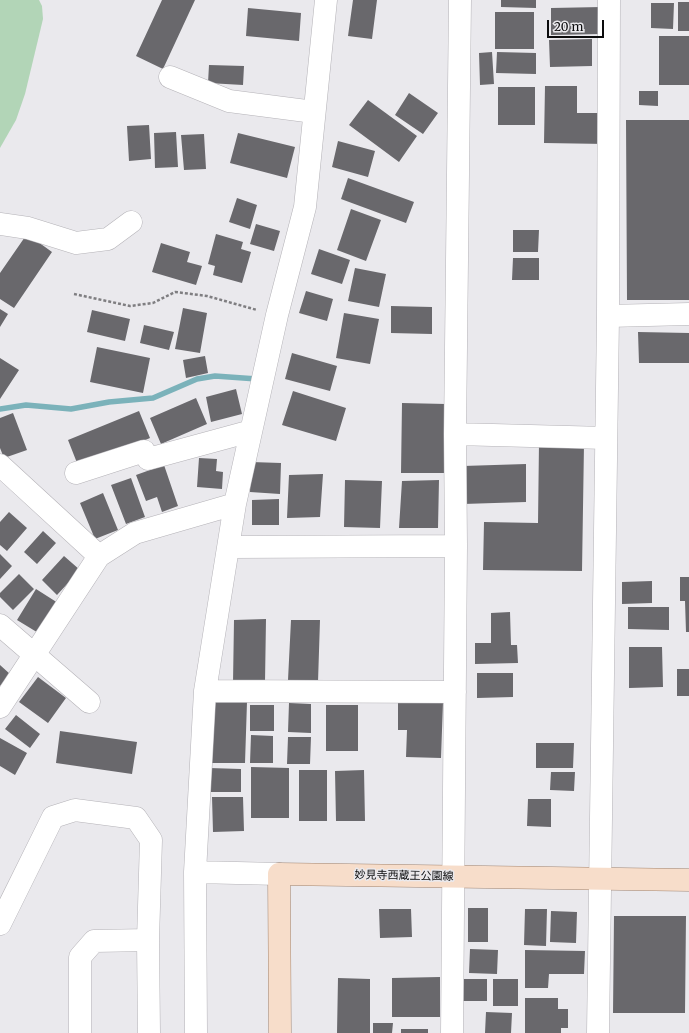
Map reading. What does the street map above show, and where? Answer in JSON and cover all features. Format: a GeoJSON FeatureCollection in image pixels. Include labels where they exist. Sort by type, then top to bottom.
{"type":"FeatureCollection","features":[{"type":"Feature","properties":{"kind":"main road","name":"妙見寺西蔵王公園線"},"geometry":{"type":"LineString","coordinates":[[279,874],[689,880]]}},
{"type":"Feature","properties":{"kind":"main road"},"geometry":{"type":"LineString","coordinates":[[279,874],[280,1033]]}},
{"type":"Feature","properties":{"kind":"street"},"geometry":{"type":"LineString","coordinates":[[196,1033],[195,872],[205,691],[230,547],[235,504],[277,315],[305,207],[326,0]]}},
{"type":"Feature","properties":{"kind":"street"},"geometry":{"type":"LineString","coordinates":[[452,1033],[456,546],[455,434],[460,0]]}},
{"type":"Feature","properties":{"kind":"street"},"geometry":{"type":"LineString","coordinates":[[598,1033],[608,316],[608,0]]}},
{"type":"Feature","properties":{"kind":"street"},"geometry":{"type":"LineString","coordinates":[[170,77],[228,101],[314,112]]}},
{"type":"Feature","properties":{"kind":"street"},"geometry":{"type":"LineString","coordinates":[[0,224],[28,228],[76,243],[108,239],[131,222]]}},
{"type":"Feature","properties":{"kind":"street"},"geometry":{"type":"LineString","coordinates":[[608,316],[689,314]]}},
{"type":"Feature","properties":{"kind":"street"},"geometry":{"type":"LineString","coordinates":[[76,473],[144,451],[148,459],[251,431]]}},
{"type":"Feature","properties":{"kind":"street"},"geometry":{"type":"LineString","coordinates":[[455,434],[606,438]]}},
{"type":"Feature","properties":{"kind":"street"},"geometry":{"type":"LineString","coordinates":[[0,464],[99,556]]}},
{"type":"Feature","properties":{"kind":"street"},"geometry":{"type":"LineString","coordinates":[[0,707],[35,656],[99,556],[135,533],[235,504]]}},
{"type":"Feature","properties":{"kind":"street"},"geometry":{"type":"LineString","coordinates":[[230,547],[456,546]]}},
{"type":"Feature","properties":{"kind":"street"},"geometry":{"type":"LineString","coordinates":[[0,625],[89,702]]}},
{"type":"Feature","properties":{"kind":"street"},"geometry":{"type":"LineString","coordinates":[[205,691],[455,692]]}},
{"type":"Feature","properties":{"kind":"street"},"geometry":{"type":"LineString","coordinates":[[0,924],[53,817],[75,810],[136,818],[151,840],[148,940],[149,1033]]}},
{"type":"Feature","properties":{"kind":"street"},"geometry":{"type":"LineString","coordinates":[[195,872],[279,874]]}},
{"type":"Feature","properties":{"kind":"street"},"geometry":{"type":"LineString","coordinates":[[80,1033],[80,957],[94,941],[148,940]]}},
{"type":"Feature","properties":{"kind":"path"},"geometry":{"type":"LineString","coordinates":[[74,294],[130,306],[153,303],[175,292],[207,296],[277,315]]}},
{"type":"Feature","properties":{"kind":"green space"},"geometry":{"type":"Polygon","coordinates":[[[0,0],[39,0],[42,6],[43,19],[25,94],[16,120],[0,148],[0,0]]]}},
{"type":"Feature","properties":{"kind":"building"},"geometry":{"type":"Polygon","coordinates":[[[162,0],[195,0],[163,69],[136,56],[162,0]]]}},
{"type":"Feature","properties":{"kind":"building"},"geometry":{"type":"Polygon","coordinates":[[[353,0],[377,0],[372,39],[348,36],[353,0]]]}},
{"type":"Feature","properties":{"kind":"building"},"geometry":{"type":"Polygon","coordinates":[[[501,0],[536,0],[536,8],[501,7],[501,0]]]}},
{"type":"Feature","properties":{"kind":"building"},"geometry":{"type":"Polygon","coordinates":[[[678,2],[689,2],[689,31],[678,31],[678,2]]]}},
{"type":"Feature","properties":{"kind":"building"},"geometry":{"type":"Polygon","coordinates":[[[651,3],[674,3],[673,29],[651,28],[651,3]]]}},
{"type":"Feature","properties":{"kind":"building"},"geometry":{"type":"Polygon","coordinates":[[[602,7],[602,34],[551,35],[551,8],[602,7]]]}},
{"type":"Feature","properties":{"kind":"building"},"geometry":{"type":"Polygon","coordinates":[[[248,8],[301,13],[299,41],[246,36],[248,8]]]}},
{"type":"Feature","properties":{"kind":"building"},"geometry":{"type":"Polygon","coordinates":[[[495,12],[534,12],[534,49],[495,49],[495,12]]]}},
{"type":"Feature","properties":{"kind":"building"},"geometry":{"type":"Polygon","coordinates":[[[659,36],[689,36],[689,85],[659,85],[659,36]]]}},
{"type":"Feature","properties":{"kind":"building"},"geometry":{"type":"Polygon","coordinates":[[[592,39],[592,66],[550,67],[549,40],[592,39]]]}},
{"type":"Feature","properties":{"kind":"building"},"geometry":{"type":"Polygon","coordinates":[[[492,52],[494,84],[480,85],[479,53],[492,52]]]}},
{"type":"Feature","properties":{"kind":"building"},"geometry":{"type":"Polygon","coordinates":[[[497,52],[536,53],[536,74],[496,73],[497,52]]]}},
{"type":"Feature","properties":{"kind":"building"},"geometry":{"type":"Polygon","coordinates":[[[209,65],[244,66],[243,85],[208,83],[209,65]]]}},
{"type":"Feature","properties":{"kind":"building"},"geometry":{"type":"Polygon","coordinates":[[[545,86],[577,86],[577,113],[606,113],[606,144],[544,143],[545,86]]]}},
{"type":"Feature","properties":{"kind":"building"},"geometry":{"type":"Polygon","coordinates":[[[498,87],[535,87],[535,125],[498,125],[498,87]]]}},
{"type":"Feature","properties":{"kind":"building"},"geometry":{"type":"Polygon","coordinates":[[[639,91],[658,91],[658,106],[639,105],[639,91]]]}},
{"type":"Feature","properties":{"kind":"building"},"geometry":{"type":"Polygon","coordinates":[[[409,93],[438,113],[423,134],[395,115],[409,93]]]}},
{"type":"Feature","properties":{"kind":"building"},"geometry":{"type":"Polygon","coordinates":[[[368,100],[417,136],[399,162],[349,125],[368,100]]]}},
{"type":"Feature","properties":{"kind":"building"},"geometry":{"type":"Polygon","coordinates":[[[626,120],[689,120],[689,300],[627,300],[626,120]]]}},
{"type":"Feature","properties":{"kind":"building"},"geometry":{"type":"Polygon","coordinates":[[[149,125],[151,159],[129,161],[127,126],[149,125]]]}},
{"type":"Feature","properties":{"kind":"building"},"geometry":{"type":"Polygon","coordinates":[[[176,132],[178,167],[155,168],[154,133],[176,132]]]}},
{"type":"Feature","properties":{"kind":"building"},"geometry":{"type":"Polygon","coordinates":[[[238,133],[295,147],[287,178],[230,163],[238,133]]]}},
{"type":"Feature","properties":{"kind":"building"},"geometry":{"type":"Polygon","coordinates":[[[204,134],[206,169],[184,170],[181,135],[204,134]]]}},
{"type":"Feature","properties":{"kind":"building"},"geometry":{"type":"Polygon","coordinates":[[[338,141],[375,151],[368,177],[332,167],[338,141]]]}},
{"type":"Feature","properties":{"kind":"building"},"geometry":{"type":"Polygon","coordinates":[[[348,178],[414,202],[406,223],[341,199],[348,178]]]}},
{"type":"Feature","properties":{"kind":"building"},"geometry":{"type":"Polygon","coordinates":[[[237,198],[257,205],[250,229],[229,222],[237,198]]]}},
{"type":"Feature","properties":{"kind":"building"},"geometry":{"type":"Polygon","coordinates":[[[351,209],[381,220],[366,261],[337,250],[351,209]]]}},
{"type":"Feature","properties":{"kind":"building"},"geometry":{"type":"Polygon","coordinates":[[[256,224],[280,231],[274,251],[250,244],[256,224]]]}},
{"type":"Feature","properties":{"kind":"building"},"geometry":{"type":"Polygon","coordinates":[[[513,230],[539,230],[538,252],[513,252],[513,230]]]}},
{"type":"Feature","properties":{"kind":"building"},"geometry":{"type":"Polygon","coordinates":[[[27,234],[52,252],[14,308],[0,299],[0,273],[27,234]]]}},
{"type":"Feature","properties":{"kind":"building"},"geometry":{"type":"Polygon","coordinates":[[[216,234],[243,242],[241,249],[251,252],[242,283],[213,275],[215,266],[208,264],[216,234]]]}},
{"type":"Feature","properties":{"kind":"building"},"geometry":{"type":"Polygon","coordinates":[[[161,243],[190,252],[187,262],[202,266],[196,285],[152,272],[161,243]]]}},
{"type":"Feature","properties":{"kind":"building"},"geometry":{"type":"Polygon","coordinates":[[[319,249],[350,260],[342,284],[311,274],[319,249]]]}},
{"type":"Feature","properties":{"kind":"building"},"geometry":{"type":"Polygon","coordinates":[[[513,258],[539,258],[539,280],[512,280],[513,258]]]}},
{"type":"Feature","properties":{"kind":"building"},"geometry":{"type":"Polygon","coordinates":[[[355,268],[386,274],[379,307],[348,301],[355,268]]]}},
{"type":"Feature","properties":{"kind":"building"},"geometry":{"type":"Polygon","coordinates":[[[306,291],[333,299],[327,321],[299,313],[306,291]]]}},
{"type":"Feature","properties":{"kind":"building"},"geometry":{"type":"Polygon","coordinates":[[[391,306],[432,307],[432,334],[391,333],[391,306]]]}},
{"type":"Feature","properties":{"kind":"building"},"geometry":{"type":"Polygon","coordinates":[[[183,308],[207,313],[200,353],[175,349],[183,308]]]}},
{"type":"Feature","properties":{"kind":"building"},"geometry":{"type":"Polygon","coordinates":[[[0,309],[8,314],[0,327],[0,309]]]}},
{"type":"Feature","properties":{"kind":"building"},"geometry":{"type":"Polygon","coordinates":[[[92,310],[130,319],[125,341],[87,332],[92,310]]]}},
{"type":"Feature","properties":{"kind":"building"},"geometry":{"type":"Polygon","coordinates":[[[344,313],[379,319],[370,364],[336,358],[344,313]]]}},
{"type":"Feature","properties":{"kind":"building"},"geometry":{"type":"Polygon","coordinates":[[[144,325],[174,332],[169,350],[140,343],[144,325]]]}},
{"type":"Feature","properties":{"kind":"building"},"geometry":{"type":"Polygon","coordinates":[[[638,332],[689,333],[689,363],[639,363],[638,332]]]}},
{"type":"Feature","properties":{"kind":"building"},"geometry":{"type":"Polygon","coordinates":[[[97,347],[150,358],[143,393],[90,382],[97,347]]]}},
{"type":"Feature","properties":{"kind":"building"},"geometry":{"type":"Polygon","coordinates":[[[292,353],[337,366],[330,391],[285,379],[292,353]]]}},
{"type":"Feature","properties":{"kind":"building"},"geometry":{"type":"Polygon","coordinates":[[[205,356],[208,373],[186,378],[183,360],[205,356]]]}},
{"type":"Feature","properties":{"kind":"building"},"geometry":{"type":"Polygon","coordinates":[[[0,358],[19,370],[0,399],[0,358]]]}},
{"type":"Feature","properties":{"kind":"building"},"geometry":{"type":"Polygon","coordinates":[[[236,389],[242,414],[211,422],[206,397],[236,389]]]}},
{"type":"Feature","properties":{"kind":"building"},"geometry":{"type":"Polygon","coordinates":[[[293,391],[346,408],[336,441],[282,425],[293,391]]]}},
{"type":"Feature","properties":{"kind":"building"},"geometry":{"type":"Polygon","coordinates":[[[196,398],[207,424],[161,444],[150,418],[196,398]]]}},
{"type":"Feature","properties":{"kind":"building"},"geometry":{"type":"Polygon","coordinates":[[[402,403],[446,404],[446,473],[401,473],[402,403]]]}},
{"type":"Feature","properties":{"kind":"building"},"geometry":{"type":"Polygon","coordinates":[[[139,411],[150,438],[79,468],[68,440],[139,411]]]}},
{"type":"Feature","properties":{"kind":"building"},"geometry":{"type":"Polygon","coordinates":[[[13,413],[27,450],[4,458],[0,448],[0,418],[13,413]]]}},
{"type":"Feature","properties":{"kind":"building"},"geometry":{"type":"Polygon","coordinates":[[[539,443],[584,444],[582,571],[483,570],[484,522],[538,523],[539,443]]]}},
{"type":"Feature","properties":{"kind":"building"},"geometry":{"type":"Polygon","coordinates":[[[199,458],[217,459],[216,471],[223,472],[222,489],[197,487],[199,458]]]}},
{"type":"Feature","properties":{"kind":"building"},"geometry":{"type":"Polygon","coordinates":[[[251,462],[281,463],[280,494],[250,492],[251,462]]]}},
{"type":"Feature","properties":{"kind":"building"},"geometry":{"type":"Polygon","coordinates":[[[526,464],[526,502],[463,504],[463,466],[526,464]]]}},
{"type":"Feature","properties":{"kind":"building"},"geometry":{"type":"Polygon","coordinates":[[[164,465],[178,506],[162,512],[157,497],[146,501],[136,475],[164,465]]]}},
{"type":"Feature","properties":{"kind":"building"},"geometry":{"type":"Polygon","coordinates":[[[323,474],[320,517],[287,518],[289,475],[323,474]]]}},
{"type":"Feature","properties":{"kind":"building"},"geometry":{"type":"Polygon","coordinates":[[[131,478],[145,517],[126,524],[111,485],[131,478]]]}},
{"type":"Feature","properties":{"kind":"building"},"geometry":{"type":"Polygon","coordinates":[[[345,480],[382,481],[380,528],[344,527],[345,480]]]}},
{"type":"Feature","properties":{"kind":"building"},"geometry":{"type":"Polygon","coordinates":[[[439,480],[438,528],[399,528],[402,481],[439,480]]]}},
{"type":"Feature","properties":{"kind":"building"},"geometry":{"type":"Polygon","coordinates":[[[103,493],[118,530],[95,539],[80,503],[103,493]]]}},
{"type":"Feature","properties":{"kind":"building"},"geometry":{"type":"Polygon","coordinates":[[[279,499],[279,525],[252,525],[252,500],[279,499]]]}},
{"type":"Feature","properties":{"kind":"building"},"geometry":{"type":"Polygon","coordinates":[[[9,512],[27,528],[7,551],[0,545],[0,522],[9,512]]]}},
{"type":"Feature","properties":{"kind":"building"},"geometry":{"type":"Polygon","coordinates":[[[43,531],[56,543],[37,564],[24,552],[43,531]]]}},
{"type":"Feature","properties":{"kind":"building"},"geometry":{"type":"Polygon","coordinates":[[[0,554],[12,566],[0,579],[0,554]]]}},
{"type":"Feature","properties":{"kind":"building"},"geometry":{"type":"Polygon","coordinates":[[[64,556],[80,570],[57,595],[42,580],[64,556]]]}},
{"type":"Feature","properties":{"kind":"building"},"geometry":{"type":"Polygon","coordinates":[[[19,574],[34,589],[13,610],[0,597],[0,593],[19,574]]]}},
{"type":"Feature","properties":{"kind":"building"},"geometry":{"type":"Polygon","coordinates":[[[680,577],[689,577],[689,632],[686,632],[685,601],[680,601],[680,577]]]}},
{"type":"Feature","properties":{"kind":"building"},"geometry":{"type":"Polygon","coordinates":[[[652,581],[652,603],[622,604],[622,582],[652,581]]]}},
{"type":"Feature","properties":{"kind":"building"},"geometry":{"type":"Polygon","coordinates":[[[36,589],[58,603],[40,634],[17,620],[36,589]]]}},
{"type":"Feature","properties":{"kind":"building"},"geometry":{"type":"Polygon","coordinates":[[[628,607],[669,607],[669,630],[628,629],[628,607]]]}},
{"type":"Feature","properties":{"kind":"building"},"geometry":{"type":"Polygon","coordinates":[[[510,612],[511,645],[517,645],[518,663],[475,664],[475,643],[491,643],[491,613],[510,612]]]}},
{"type":"Feature","properties":{"kind":"building"},"geometry":{"type":"Polygon","coordinates":[[[266,619],[265,682],[233,683],[234,620],[266,619]]]}},
{"type":"Feature","properties":{"kind":"building"},"geometry":{"type":"Polygon","coordinates":[[[291,620],[320,620],[318,682],[288,680],[291,620]]]}},
{"type":"Feature","properties":{"kind":"building"},"geometry":{"type":"Polygon","coordinates":[[[629,647],[662,647],[663,687],[629,688],[629,647]]]}},
{"type":"Feature","properties":{"kind":"building"},"geometry":{"type":"Polygon","coordinates":[[[0,665],[10,674],[0,686],[0,665]]]}},
{"type":"Feature","properties":{"kind":"building"},"geometry":{"type":"Polygon","coordinates":[[[677,669],[689,669],[689,696],[677,696],[677,669]]]}},
{"type":"Feature","properties":{"kind":"building"},"geometry":{"type":"Polygon","coordinates":[[[477,673],[513,673],[513,697],[477,698],[477,673]]]}},
{"type":"Feature","properties":{"kind":"building"},"geometry":{"type":"Polygon","coordinates":[[[38,677],[66,698],[48,723],[19,702],[38,677]]]}},
{"type":"Feature","properties":{"kind":"building"},"geometry":{"type":"Polygon","coordinates":[[[398,701],[443,702],[441,758],[406,757],[407,730],[398,730],[398,701]]]}},
{"type":"Feature","properties":{"kind":"building"},"geometry":{"type":"Polygon","coordinates":[[[212,702],[247,702],[245,763],[210,763],[212,702]]]}},
{"type":"Feature","properties":{"kind":"building"},"geometry":{"type":"Polygon","coordinates":[[[289,703],[311,704],[311,733],[288,732],[289,703]]]}},
{"type":"Feature","properties":{"kind":"building"},"geometry":{"type":"Polygon","coordinates":[[[250,705],[274,705],[274,731],[250,731],[250,705]]]}},
{"type":"Feature","properties":{"kind":"building"},"geometry":{"type":"Polygon","coordinates":[[[326,705],[358,705],[358,751],[326,751],[326,705]]]}},
{"type":"Feature","properties":{"kind":"building"},"geometry":{"type":"Polygon","coordinates":[[[16,715],[40,734],[30,748],[5,729],[16,715]]]}},
{"type":"Feature","properties":{"kind":"building"},"geometry":{"type":"Polygon","coordinates":[[[60,731],[137,742],[132,774],[56,763],[60,731]]]}},
{"type":"Feature","properties":{"kind":"building"},"geometry":{"type":"Polygon","coordinates":[[[251,735],[273,736],[273,763],[250,763],[251,735]]]}},
{"type":"Feature","properties":{"kind":"building"},"geometry":{"type":"Polygon","coordinates":[[[288,737],[311,737],[310,764],[287,764],[288,737]]]}},
{"type":"Feature","properties":{"kind":"building"},"geometry":{"type":"Polygon","coordinates":[[[0,738],[27,753],[15,775],[0,766],[0,738]]]}},
{"type":"Feature","properties":{"kind":"building"},"geometry":{"type":"Polygon","coordinates":[[[536,743],[574,743],[573,768],[536,768],[536,743]]]}},
{"type":"Feature","properties":{"kind":"building"},"geometry":{"type":"Polygon","coordinates":[[[251,767],[289,768],[289,818],[251,818],[251,767]]]}},
{"type":"Feature","properties":{"kind":"building"},"geometry":{"type":"Polygon","coordinates":[[[209,768],[241,769],[241,792],[209,792],[209,768]]]}},
{"type":"Feature","properties":{"kind":"building"},"geometry":{"type":"Polygon","coordinates":[[[299,770],[327,770],[327,821],[299,821],[299,770]]]}},
{"type":"Feature","properties":{"kind":"building"},"geometry":{"type":"Polygon","coordinates":[[[364,770],[365,821],[336,821],[335,771],[364,770]]]}},
{"type":"Feature","properties":{"kind":"building"},"geometry":{"type":"Polygon","coordinates":[[[551,772],[575,772],[574,791],[550,790],[551,772]]]}},
{"type":"Feature","properties":{"kind":"building"},"geometry":{"type":"Polygon","coordinates":[[[212,797],[243,797],[244,831],[213,832],[212,797]]]}},
{"type":"Feature","properties":{"kind":"building"},"geometry":{"type":"Polygon","coordinates":[[[528,799],[551,799],[551,827],[527,826],[528,799]]]}},
{"type":"Feature","properties":{"kind":"building"},"geometry":{"type":"Polygon","coordinates":[[[468,908],[488,908],[488,942],[468,942],[468,908]]]}},
{"type":"Feature","properties":{"kind":"building"},"geometry":{"type":"Polygon","coordinates":[[[379,909],[411,909],[412,937],[380,938],[379,909]]]}},
{"type":"Feature","properties":{"kind":"building"},"geometry":{"type":"Polygon","coordinates":[[[525,909],[547,909],[546,946],[524,945],[525,909]]]}},
{"type":"Feature","properties":{"kind":"building"},"geometry":{"type":"Polygon","coordinates":[[[551,911],[577,912],[576,943],[550,942],[551,911]]]}},
{"type":"Feature","properties":{"kind":"building"},"geometry":{"type":"Polygon","coordinates":[[[614,916],[686,916],[685,1013],[613,1013],[614,916]]]}},
{"type":"Feature","properties":{"kind":"building"},"geometry":{"type":"Polygon","coordinates":[[[470,949],[498,950],[497,974],[469,973],[470,949]]]}},
{"type":"Feature","properties":{"kind":"building"},"geometry":{"type":"Polygon","coordinates":[[[525,950],[585,951],[584,974],[549,974],[548,988],[525,988],[525,950]]]}},
{"type":"Feature","properties":{"kind":"building"},"geometry":{"type":"Polygon","coordinates":[[[440,977],[440,1017],[392,1017],[392,978],[440,977]]]}},
{"type":"Feature","properties":{"kind":"building"},"geometry":{"type":"Polygon","coordinates":[[[338,978],[370,979],[370,1033],[337,1033],[338,978]]]}},
{"type":"Feature","properties":{"kind":"building"},"geometry":{"type":"Polygon","coordinates":[[[460,979],[487,979],[487,1001],[459,1001],[460,979]]]}},
{"type":"Feature","properties":{"kind":"building"},"geometry":{"type":"Polygon","coordinates":[[[493,979],[518,979],[518,1006],[493,1006],[493,979]]]}},
{"type":"Feature","properties":{"kind":"building"},"geometry":{"type":"Polygon","coordinates":[[[525,998],[558,998],[558,1009],[568,1009],[568,1028],[561,1028],[561,1033],[525,1033],[525,998]]]}},
{"type":"Feature","properties":{"kind":"building"},"geometry":{"type":"Polygon","coordinates":[[[486,1012],[512,1013],[511,1033],[485,1033],[486,1012]]]}},
{"type":"Feature","properties":{"kind":"building"},"geometry":{"type":"Polygon","coordinates":[[[373,1023],[393,1023],[392,1033],[373,1033],[373,1023]]]}},
{"type":"Feature","properties":{"kind":"building"},"geometry":{"type":"Polygon","coordinates":[[[401,1029],[428,1029],[428,1033],[401,1033],[401,1029]]]}},
{"type":"Feature","properties":{"kind":"waterway"},"geometry":{"type":"LineString","coordinates":[[0,409],[26,405],[71,409],[109,402],[153,398],[197,379],[215,376],[257,379]]}}]}
